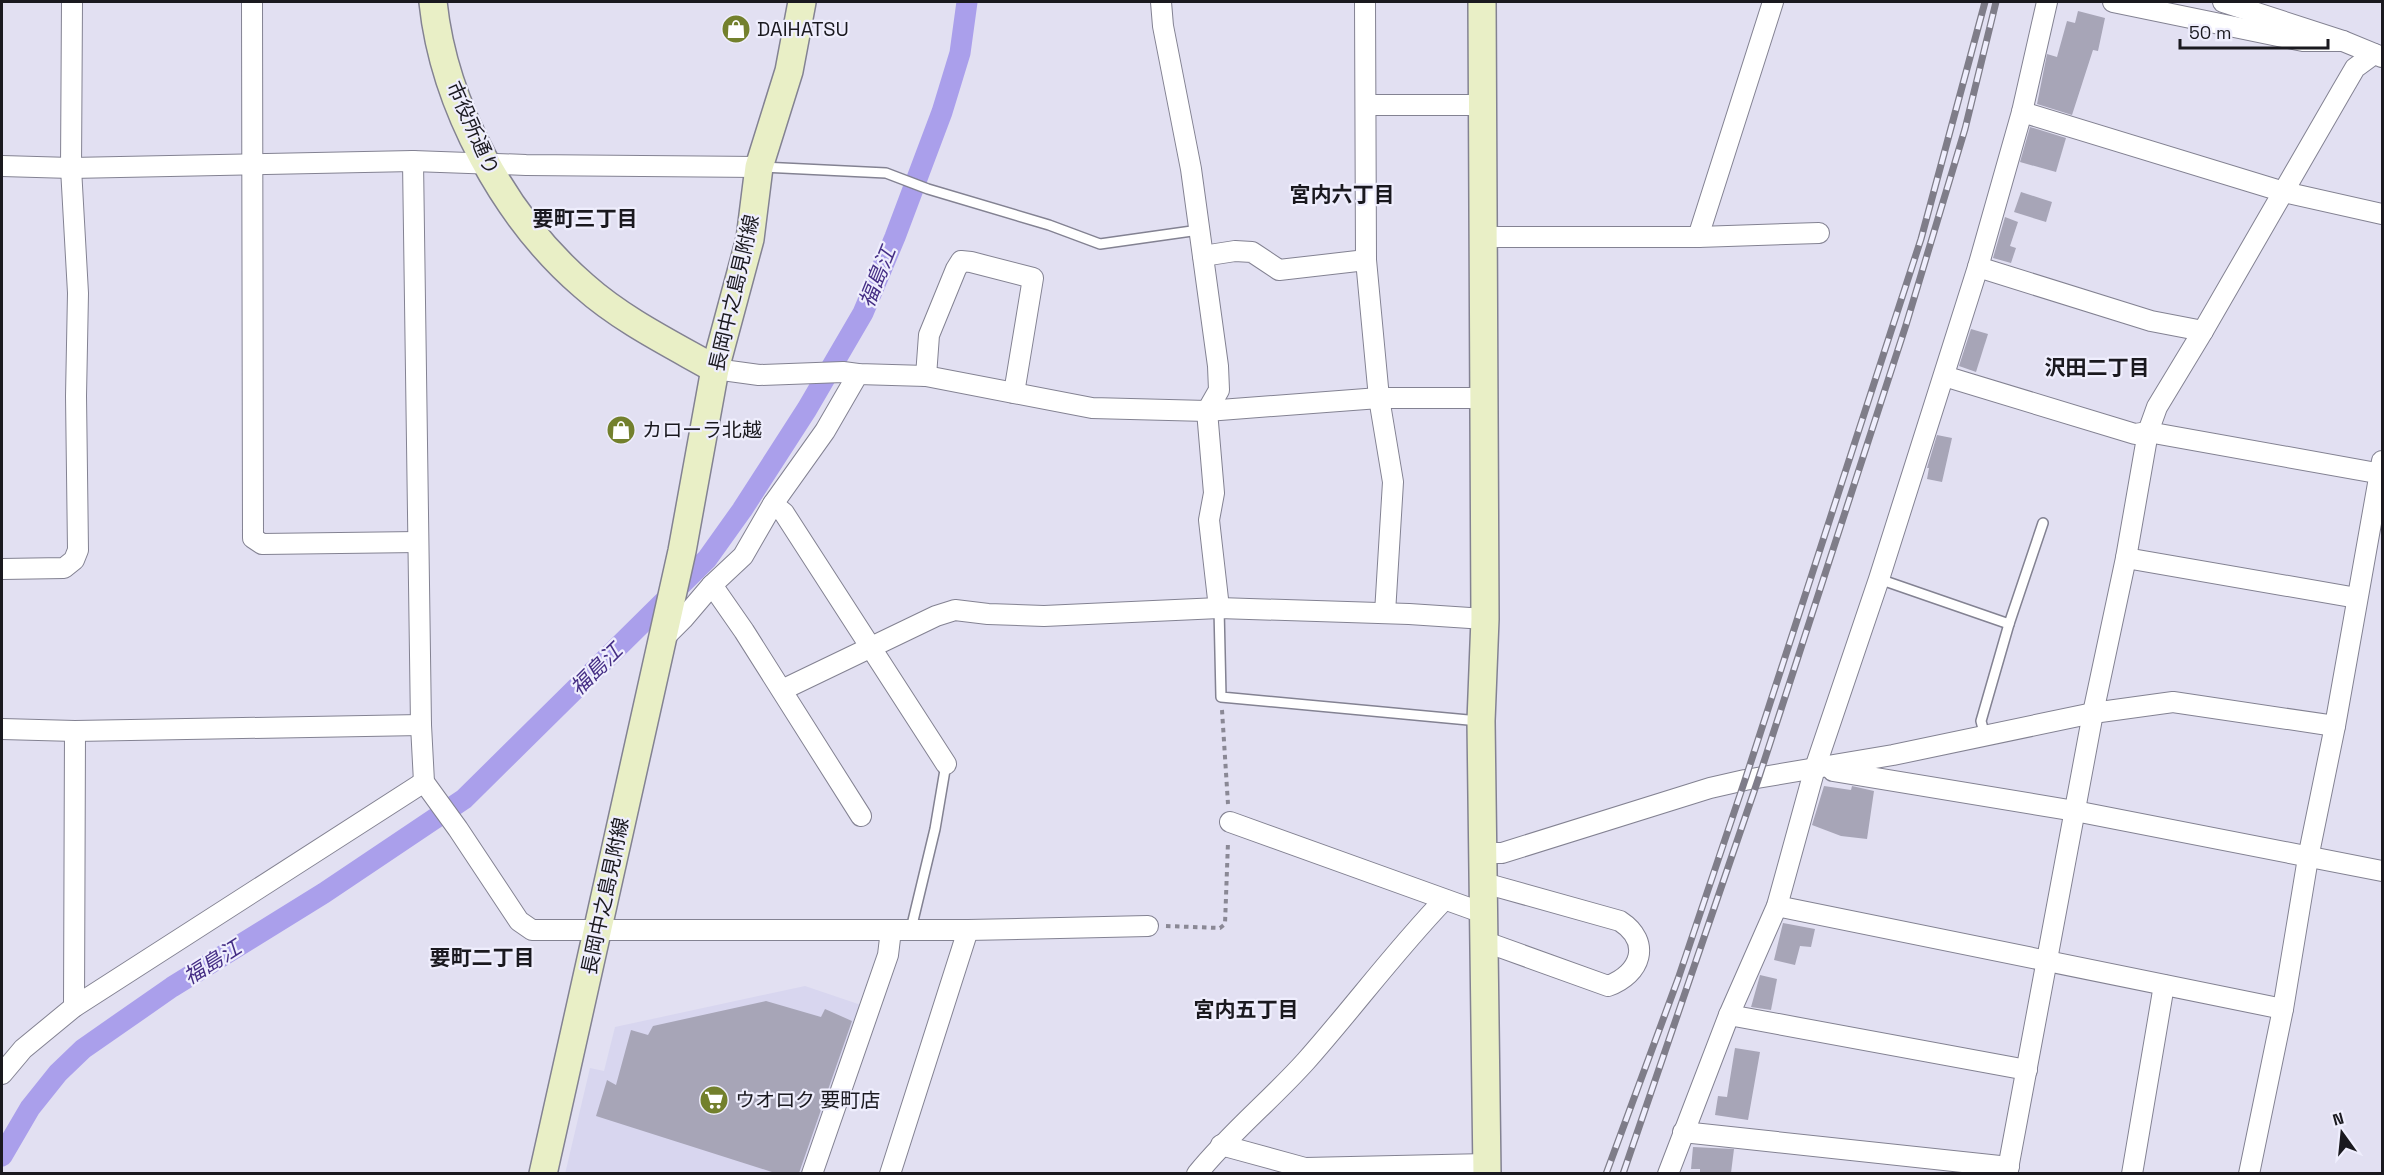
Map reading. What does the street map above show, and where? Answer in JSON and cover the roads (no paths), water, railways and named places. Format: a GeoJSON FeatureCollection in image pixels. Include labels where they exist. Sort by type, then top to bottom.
{"type":"FeatureCollection","features":[{"type":"Feature","properties":{"kind":"street"},"geometry":{"type":"LineString","coordinates":[[2,569],[64,568],[74,560],[78,550],[76,396],[78,293],[71,168],[72,2]]}},
{"type":"Feature","properties":{"kind":"street"},"geometry":{"type":"LineString","coordinates":[[252,2],[250,164],[253,538],[262,544],[418,542]]}},
{"type":"Feature","properties":{"kind":"street","name":"市役所通り"},"geometry":{"type":"LineString","coordinates":[[433,2],[450,78],[485,164],[535,235],[584,286],[640,325],[715,369]]}},
{"type":"Feature","properties":{"kind":"street","name":"長岡中之島見附線"},"geometry":{"type":"LineString","coordinates":[[543,1173],[682,550],[715,369],[750,239],[759,167],[789,71],[802,2]]}},
{"type":"Feature","properties":{"kind":"street"},"geometry":{"type":"LineString","coordinates":[[1161,2],[1163,26],[1191,169],[1219,390],[1207,411],[1214,493],[1209,520],[1219,608]]}},
{"type":"Feature","properties":{"kind":"street"},"geometry":{"type":"LineString","coordinates":[[1365,2],[1366,260],[1379,398],[1393,482],[1385,613]]}},
{"type":"Feature","properties":{"kind":"street"},"geometry":{"type":"LineString","coordinates":[[1221,1145],[1305,1168],[1487,1169],[1481,721],[1485,619],[1482,2]]}},
{"type":"Feature","properties":{"kind":"street"},"geometry":{"type":"LineString","coordinates":[[1698,237],[1773,2]]}},
{"type":"Feature","properties":{"kind":"street"},"geometry":{"type":"LineString","coordinates":[[1668,1173],[1729,1015],[1777,906],[1815,768],[1879,579],[1978,267],[2022,112],[2047,2]]}},
{"type":"Feature","properties":{"kind":"street"},"geometry":{"type":"LineString","coordinates":[[2113,2],[2303,41],[2343,41]]}},
{"type":"Feature","properties":{"kind":"street"},"geometry":{"type":"LineString","coordinates":[[2223,2],[2343,41],[2378,55]]}},
{"type":"Feature","properties":{"kind":"street"},"geometry":{"type":"LineString","coordinates":[[1683,1132],[2008,1170],[2093,713],[2126,558],[2148,432],[2157,407],[2355,68],[2378,55]]}},
{"type":"Feature","properties":{"kind":"street"},"geometry":{"type":"LineString","coordinates":[[1366,105],[1484,105]]}},
{"type":"Feature","properties":{"kind":"street"},"geometry":{"type":"LineString","coordinates":[[2022,112],[2284,192],[2382,214]]}},
{"type":"Feature","properties":{"kind":"street"},"geometry":{"type":"LineString","coordinates":[[2,166],[71,168],[413,161],[759,167]]}},
{"type":"Feature","properties":{"kind":"street"},"geometry":{"type":"LineString","coordinates":[[413,161],[421,725],[429,788],[519,921],[532,930],[968,930],[1148,926]]}},
{"type":"Feature","properties":{"kind":"street"},"geometry":{"type":"LineString","coordinates":[[1484,237],[1698,237],[1819,233]]}},
{"type":"Feature","properties":{"kind":"street"},"geometry":{"type":"LineString","coordinates":[[1203,256],[1235,251],[1251,252],[1279,270],[1366,260]]}},
{"type":"Feature","properties":{"kind":"street"},"geometry":{"type":"LineString","coordinates":[[926,376],[929,335],[956,269],[962,261],[970,262],[1033,278],[1014,393]]}},
{"type":"Feature","properties":{"kind":"street"},"geometry":{"type":"LineString","coordinates":[[1978,267],[2151,321],[2203,331]]}},
{"type":"Feature","properties":{"kind":"street"},"geometry":{"type":"LineString","coordinates":[[715,369],[759,375],[796,372],[926,376],[1092,408],[1207,411],[1379,398],[1484,398]]}},
{"type":"Feature","properties":{"kind":"street"},"geometry":{"type":"LineString","coordinates":[[664,629],[683,619],[712,585],[743,555],[773,504],[825,431],[850,373]]}},
{"type":"Feature","properties":{"kind":"street"},"geometry":{"type":"LineString","coordinates":[[1944,376],[2135,434],[2148,432],[2382,470],[2308,858],[2283,1009],[2249,1173]]}},
{"type":"Feature","properties":{"kind":"street"},"geometry":{"type":"LineString","coordinates":[[773,504],[784,513],[873,647],[946,764]]}},
{"type":"Feature","properties":{"kind":"street"},"geometry":{"type":"LineString","coordinates":[[2126,558],[2357,598]]}},
{"type":"Feature","properties":{"kind":"street"},"geometry":{"type":"LineString","coordinates":[[712,585],[782,690],[861,816]]}},
{"type":"Feature","properties":{"kind":"street"},"geometry":{"type":"LineString","coordinates":[[782,690],[936,616],[955,610],[988,615],[1044,616],[1219,608],[1385,613],[1485,619]]}},
{"type":"Feature","properties":{"kind":"street"},"geometry":{"type":"LineString","coordinates":[[1484,853],[1502,853],[1710,788],[1759,777],[1893,755],[2093,713],[2173,702],[2334,726]]}},
{"type":"Feature","properties":{"kind":"street"},"geometry":{"type":"LineString","coordinates":[[2,729],[421,725]]}},
{"type":"Feature","properties":{"kind":"street"},"geometry":{"type":"LineString","coordinates":[[74,1007],[75,730]]}},
{"type":"Feature","properties":{"kind":"street"},"geometry":{"type":"LineString","coordinates":[[1815,768],[2075,811],[2382,871]]}},
{"type":"Feature","properties":{"kind":"street"},"geometry":{"type":"LineString","coordinates":[[2,1074],[23,1049],[74,1007],[429,788]]}},
{"type":"Feature","properties":{"kind":"street"},"geometry":{"type":"LineString","coordinates":[[1230,822],[1483,913]]}},
{"type":"Feature","properties":{"kind":"street"},"geometry":{"type":"LineString","coordinates":[[1483,941],[1608,986],[1632,972],[1637,964],[1639,951],[1635,936],[1628,926],[1620,921],[1484,883]]}},
{"type":"Feature","properties":{"kind":"street"},"geometry":{"type":"LineString","coordinates":[[1197,1173],[1221,1145],[1305,1062],[1407,939],[1444,900]]}},
{"type":"Feature","properties":{"kind":"street"},"geometry":{"type":"LineString","coordinates":[[1777,906],[2283,1009]]}},
{"type":"Feature","properties":{"kind":"street"},"geometry":{"type":"LineString","coordinates":[[812,1173],[888,955],[901,929]]}},
{"type":"Feature","properties":{"kind":"street"},"geometry":{"type":"LineString","coordinates":[[890,1173],[968,930]]}},
{"type":"Feature","properties":{"kind":"street"},"geometry":{"type":"LineString","coordinates":[[2132,1173],[2164,985]]}},
{"type":"Feature","properties":{"kind":"street"},"geometry":{"type":"LineString","coordinates":[[1729,1015],[2027,1070]]}},
{"type":"Feature","properties":{"kind":"lane"},"geometry":{"type":"LineString","coordinates":[[759,167],[886,173],[928,189],[1049,225],[1100,244],[1199,230]]}},
{"type":"Feature","properties":{"kind":"lane"},"geometry":{"type":"LineString","coordinates":[[1985,735],[1981,721],[2009,624],[2043,523]]}},
{"type":"Feature","properties":{"kind":"lane"},"geometry":{"type":"LineString","coordinates":[[1879,579],[2009,624]]}},
{"type":"Feature","properties":{"kind":"lane"},"geometry":{"type":"LineString","coordinates":[[1219,608],[1221,697],[1481,721]]}},
{"type":"Feature","properties":{"kind":"lane"},"geometry":{"type":"LineString","coordinates":[[901,929],[936,829],[946,764]]}},
{"type":"Feature","properties":{"kind":"waterway","name":"福島江"},"geometry":{"type":"LineString","coordinates":[[2,1156],[30,1108],[58,1073],[83,1049],[172,987],[324,893],[464,799],[707,559],[742,510],[807,409],[863,313],[895,237],[942,112],[960,53],[967,2]]}},
{"type":"Feature","properties":{"kind":"railway"},"geometry":{"type":"LineString","coordinates":[[1606,1174],[1678,979],[1921,239],[1985,2]]}},
{"type":"Feature","properties":{"kind":"railway"},"geometry":{"type":"LineString","coordinates":[[1623,1174],[1759,777],[1906,325],[1965,129],[1996,2]]}},
{"type":"Feature","properties":{"kind":"place","name":"DAIHATSU"},"geometry":{"type":"Point","coordinates":[736,29]}},
{"type":"Feature","properties":{"kind":"place","name":"カローラ北越"},"geometry":{"type":"Point","coordinates":[621,430]}},
{"type":"Feature","properties":{"kind":"place","name":"ウオロク 要町店"},"geometry":{"type":"Point","coordinates":[714,1100]}},
{"type":"Feature","properties":{"kind":"district","name":"宮内六丁目"},"geometry":{"type":"Point","coordinates":[1342,194]}},
{"type":"Feature","properties":{"kind":"district","name":"要町三丁目"},"geometry":{"type":"Point","coordinates":[585,218]}},
{"type":"Feature","properties":{"kind":"district","name":"沢田二丁目"},"geometry":{"type":"Point","coordinates":[2097,367]}},
{"type":"Feature","properties":{"kind":"district","name":"要町二丁目"},"geometry":{"type":"Point","coordinates":[482,957]}},
{"type":"Feature","properties":{"kind":"district","name":"宮内五丁目"},"geometry":{"type":"Point","coordinates":[1246,1009]}}]}
